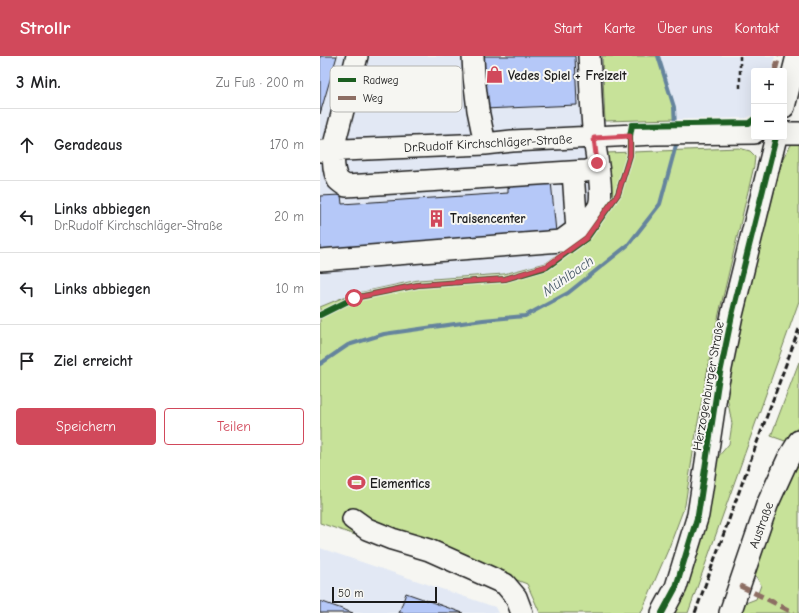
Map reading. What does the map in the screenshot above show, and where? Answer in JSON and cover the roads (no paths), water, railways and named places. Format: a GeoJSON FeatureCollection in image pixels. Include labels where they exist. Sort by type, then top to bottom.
{"type":"FeatureCollection","features":[{"type":"Feature","properties":{"kind":"street"},"geometry":{"type":"LineString","coordinates":[[354,66],[357,56]]}},
{"type":"Feature","properties":{"kind":"street"},"geometry":{"type":"LineString","coordinates":[[473,56],[478,110],[485,144]]}},
{"type":"Feature","properties":{"kind":"street"},"geometry":{"type":"LineString","coordinates":[[320,260],[561,241],[577,230],[595,212],[598,207],[601,193],[594,138],[589,56]]}},
{"type":"Feature","properties":{"kind":"street"},"geometry":{"type":"LineString","coordinates":[[785,104],[797,56]]}},
{"type":"Feature","properties":{"kind":"street"},"geometry":{"type":"LineString","coordinates":[[787,120],[796,107],[799,95]]}},
{"type":"Feature","properties":{"kind":"street"},"geometry":{"type":"LineString","coordinates":[[343,112],[335,141],[327,151],[339,181],[346,186],[586,171],[594,168],[597,163]]}},
{"type":"Feature","properties":{"kind":"street","name":"Dr.Rudolf Kirchschläger-Straße"},"geometry":{"type":"LineString","coordinates":[[327,151],[655,134],[751,133]]}},
{"type":"Feature","properties":{"kind":"street"},"geometry":{"type":"LineString","coordinates":[[787,133],[799,133]]}},
{"type":"Feature","properties":{"kind":"street","name":"Herzogenburger Straße"},"geometry":{"type":"LineString","coordinates":[[662,613],[676,587],[698,514],[721,368],[732,316],[775,140]]}},
{"type":"Feature","properties":{"kind":"street"},"geometry":{"type":"LineString","coordinates":[[573,172],[577,230]]}},
{"type":"Feature","properties":{"kind":"street","name":"Austraße"},"geometry":{"type":"LineString","coordinates":[[730,613],[767,505],[788,459],[799,441]]}},
{"type":"Feature","properties":{"kind":"street"},"geometry":{"type":"LineString","coordinates":[[353,519],[367,529],[392,539],[429,550],[504,584],[516,597],[522,613]]}},
{"type":"Feature","properties":{"kind":"waterway","name":"Mühlbach"},"geometry":{"type":"LineString","coordinates":[[658,56],[674,107],[675,127]]}},
{"type":"Feature","properties":{"kind":"waterway","name":"Mühlbach"},"geometry":{"type":"LineString","coordinates":[[320,364],[348,345],[384,334],[483,320],[525,316],[568,293],[628,245],[660,204],[676,145],[676,140]]}},
{"type":"Feature","properties":{"kind":"railway"},"geometry":{"type":"LineString","coordinates":[[695,613],[799,329]]}},
{"type":"Feature","properties":{"kind":"place","name":"Vedes Spiel + Freizeit"},"geometry":{"type":"Point","coordinates":[495,75]}},
{"type":"Feature","properties":{"kind":"place","name":"Traisencenter"},"geometry":{"type":"Point","coordinates":[437,218]}},
{"type":"Feature","properties":{"kind":"place","name":"Elementics"},"geometry":{"type":"Point","coordinates":[357,483]}}]}
